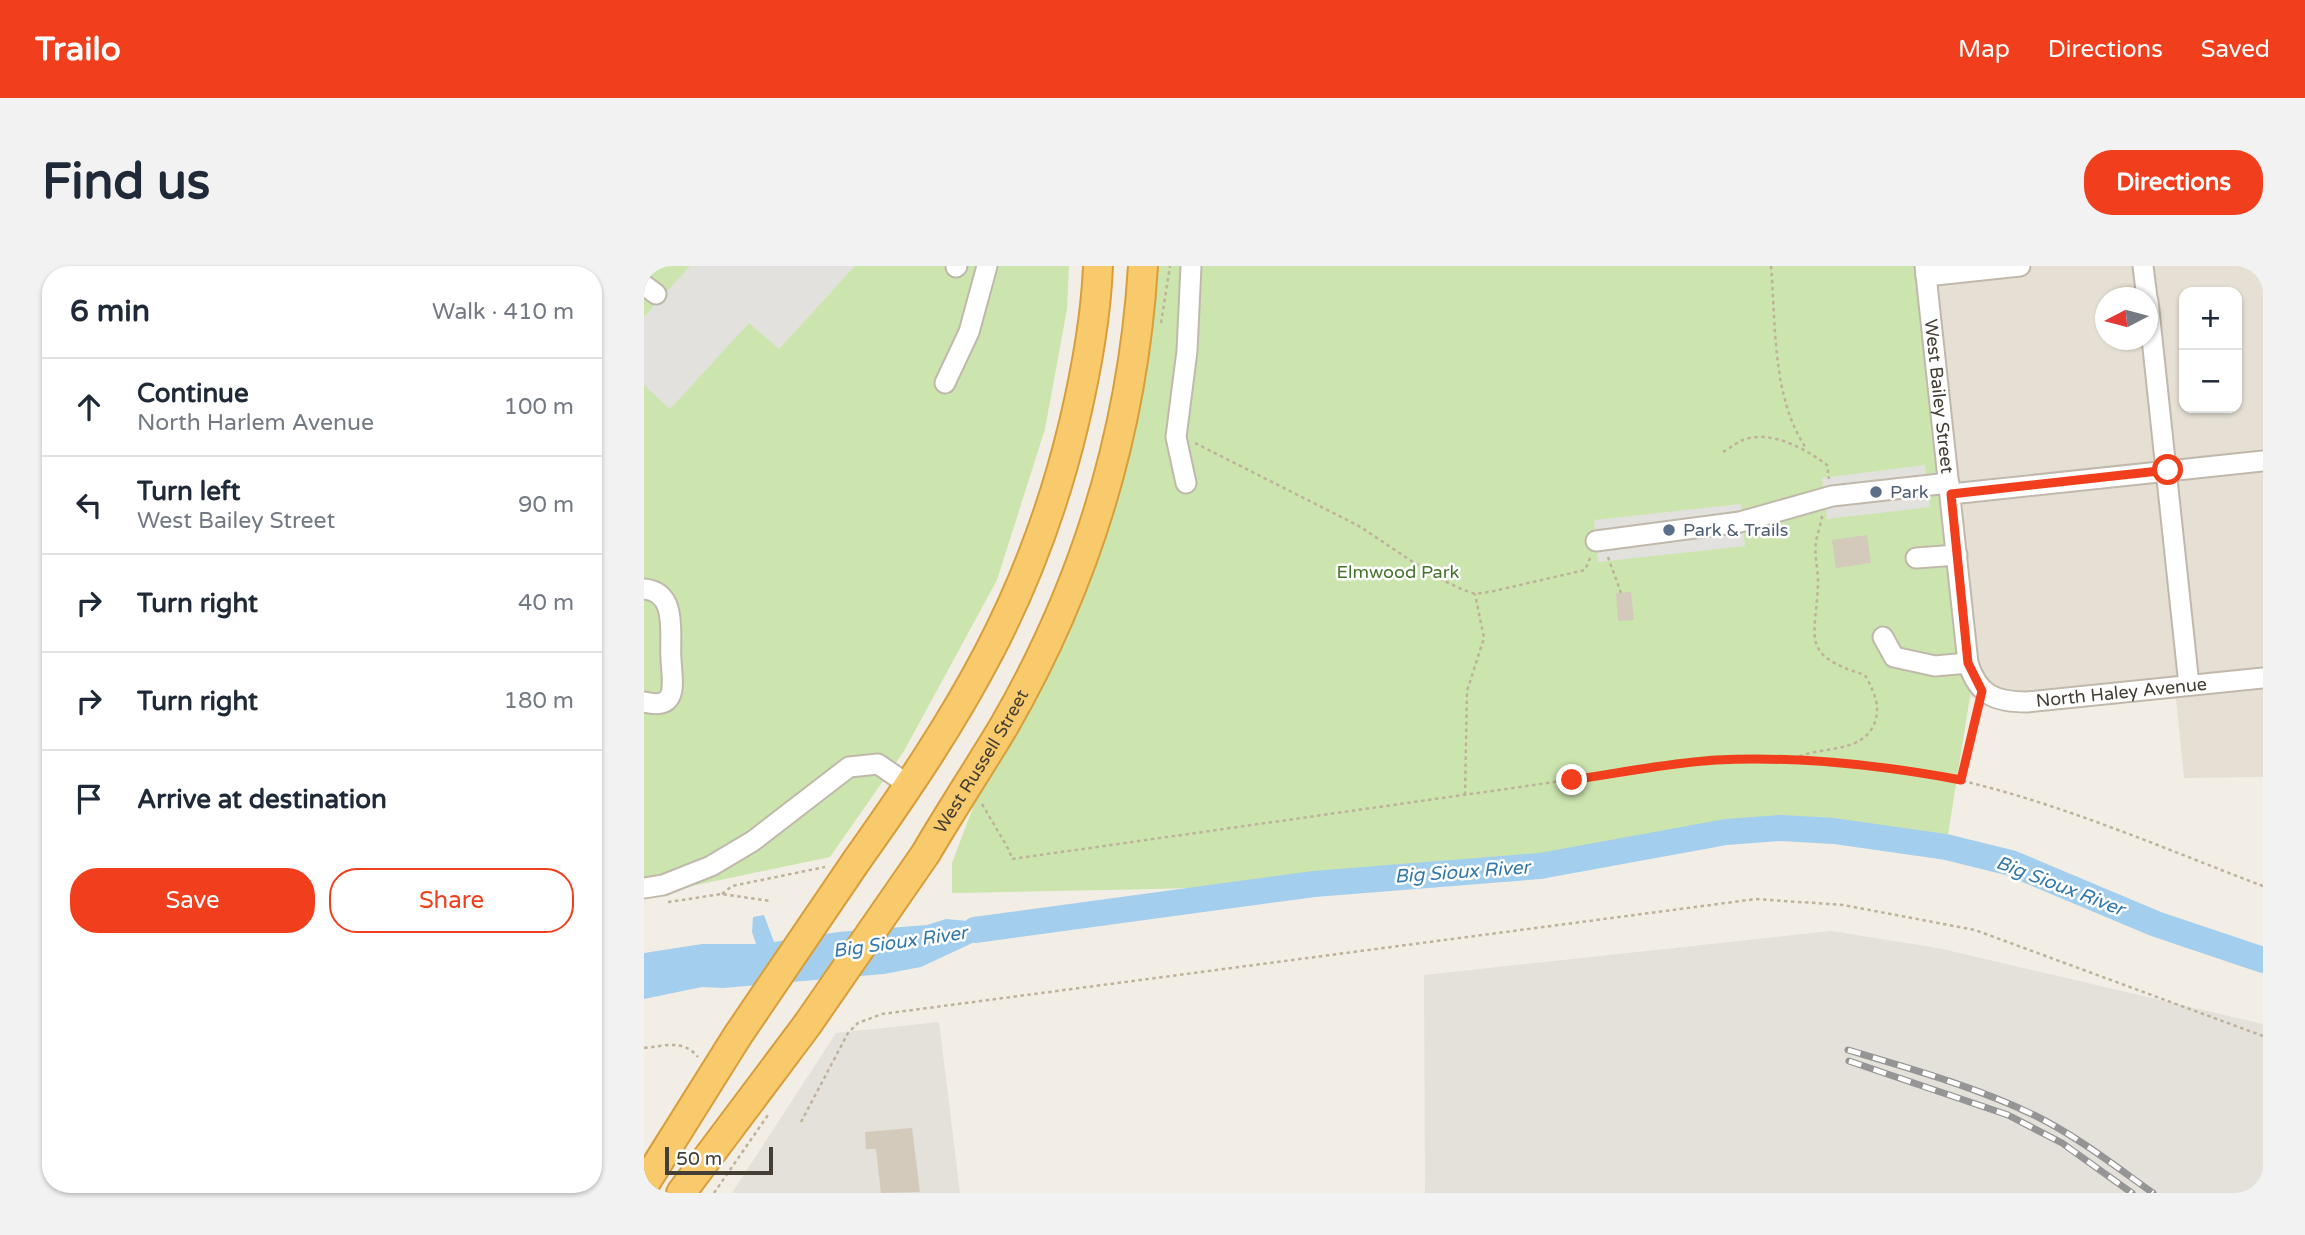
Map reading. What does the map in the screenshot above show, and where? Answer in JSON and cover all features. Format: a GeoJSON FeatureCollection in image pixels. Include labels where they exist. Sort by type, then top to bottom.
{"type":"FeatureCollection","features":[{"type":"Feature","properties":{"kind":"highway"},"geometry":{"type":"LineString","coordinates":[[644,1185],[738,1035],[910,786],[980,674],[1042,537],[1082,390],[1098,266]]}},
{"type":"Feature","properties":{"kind":"highway","name":"West Russell Street"},"geometry":{"type":"LineString","coordinates":[[681,1193],[807,1025],[926,853],[1004,725],[1047,641],[1086,551],[1122,426],[1143,267]]}},
{"type":"Feature","properties":{"kind":"street"},"geometry":{"type":"LineString","coordinates":[[945,383],[969,332],[987,266]]}},
{"type":"Feature","properties":{"kind":"street"},"geometry":{"type":"LineString","coordinates":[[1186,483],[1176,437],[1186,351],[1191,266]]}},
{"type":"Feature","properties":{"kind":"street"},"geometry":{"type":"LineString","coordinates":[[1926,271],[2020,266]]}},
{"type":"Feature","properties":{"kind":"street"},"geometry":{"type":"LineString","coordinates":[[2143,266],[2146,287]]}},
{"type":"Feature","properties":{"kind":"street","name":"West Bailey Street"},"geometry":{"type":"LineString","coordinates":[[1926,271],[1968,663],[1982,691]]}},
{"type":"Feature","properties":{"kind":"street"},"geometry":{"type":"LineString","coordinates":[[2153,350],[2189,685]]}},
{"type":"Feature","properties":{"kind":"street"},"geometry":{"type":"LineString","coordinates":[[1601,540],[1740,522],[1826,498],[2263,461]]}},
{"type":"Feature","properties":{"kind":"street"},"geometry":{"type":"LineString","coordinates":[[1916,558],[1957,555]]}},
{"type":"Feature","properties":{"kind":"street"},"geometry":{"type":"LineString","coordinates":[[644,589],[659,595],[666,602],[673,636],[671,658],[674,681],[672,694],[666,702],[655,705],[644,702]]}},
{"type":"Feature","properties":{"kind":"street"},"geometry":{"type":"LineString","coordinates":[[1883,637],[1894,657],[1936,666],[1968,663]]}},
{"type":"Feature","properties":{"kind":"street","name":"North Haley Avenue"},"geometry":{"type":"LineString","coordinates":[[1982,691],[1993,699],[2027,702],[2263,678]]}},
{"type":"Feature","properties":{"kind":"street"},"geometry":{"type":"LineString","coordinates":[[644,888],[663,885],[711,866],[753,841],[849,767],[878,764],[910,786]]}},
{"type":"Feature","properties":{"kind":"path"},"geometry":{"type":"LineString","coordinates":[[1771,266],[1783,389],[1792,427],[1808,451]]}},
{"type":"Feature","properties":{"kind":"path"},"geometry":{"type":"LineString","coordinates":[[1176,437],[1189,439],[1359,526],[1434,576],[1475,594],[1518,587],[1585,570]]}},
{"type":"Feature","properties":{"kind":"path"},"geometry":{"type":"LineString","coordinates":[[1723,452],[1744,439],[1761,437],[1808,451],[1827,465],[1830,474],[1816,542],[1818,580],[1813,640],[1822,654],[1839,667],[1865,675],[1875,693],[1877,715],[1871,733],[1853,745],[1804,753],[1790,761]]}},
{"type":"Feature","properties":{"kind":"path"},"geometry":{"type":"LineString","coordinates":[[1601,540],[1608,565],[1621,593]]}},
{"type":"Feature","properties":{"kind":"path"},"geometry":{"type":"LineString","coordinates":[[1465,795],[1467,691],[1484,638],[1475,594]]}},
{"type":"Feature","properties":{"kind":"path"},"geometry":{"type":"LineString","coordinates":[[1961,780],[1982,691]]}},
{"type":"Feature","properties":{"kind":"path"},"geometry":{"type":"LineString","coordinates":[[981,804],[987,809],[1012,859],[1689,763],[1790,761],[1904,770],[1961,780],[2030,800],[2263,886]]}},
{"type":"Feature","properties":{"kind":"path"},"geometry":{"type":"LineString","coordinates":[[722,894],[732,886],[827,867]]}},
{"type":"Feature","properties":{"kind":"path"},"geometry":{"type":"LineString","coordinates":[[668,902],[722,894],[770,901]]}},
{"type":"Feature","properties":{"kind":"path"},"geometry":{"type":"LineString","coordinates":[[801,1122],[848,1033],[858,1023],[882,1014],[1756,899],[1843,905],[1975,930],[2263,1037]]}},
{"type":"Feature","properties":{"kind":"path"},"geometry":{"type":"LineString","coordinates":[[644,1048],[680,1044],[688,1046],[715,1070]]}},
{"type":"Feature","properties":{"kind":"shaded area"},"geometry":{"type":"Polygon","coordinates":[[[690,266],[855,266],[779,349],[749,323],[670,409],[644,385],[644,317],[690,266]]]}},
{"type":"Feature","properties":{"kind":"shaded area"},"geometry":{"type":"Polygon","coordinates":[[[1925,266],[2263,266],[2263,777],[2184,778],[2176,699],[1970,697],[1973,678],[1925,266]]]}},
{"type":"Feature","properties":{"kind":"shaded area","name":"Park"},"geometry":{"type":"Polygon","coordinates":[[[1925,465],[1930,507],[1827,519],[1822,478],[1925,465]]]}},
{"type":"Feature","properties":{"kind":"shaded area","name":"Park & Trails"},"geometry":{"type":"Polygon","coordinates":[[[1741,504],[1745,546],[1598,562],[1594,520],[1741,504]]]}},
{"type":"Feature","properties":{"kind":"shaded area"},"geometry":{"type":"Polygon","coordinates":[[[1831,931],[1938,948],[2263,1024],[2263,1193],[1425,1193],[1424,975],[1831,931]]]}},
{"type":"Feature","properties":{"kind":"shaded area"},"geometry":{"type":"Polygon","coordinates":[[[939,1022],[960,1193],[732,1193],[836,1033],[939,1022]]]}},
{"type":"Feature","properties":{"kind":"green space"},"geometry":{"type":"Polygon","coordinates":[[[644,266],[1069,266],[1067,309],[1045,429],[997,580],[904,751],[830,857],[644,896],[644,266]]]}},
{"type":"Feature","properties":{"kind":"green space","name":"Elmwood Park"},"geometry":{"type":"Polygon","coordinates":[[[1155,266],[1927,266],[1973,678],[1946,847],[1841,831],[1778,828],[1702,836],[1551,863],[1475,873],[1214,888],[952,893],[952,863],[1004,725],[1086,551],[1155,266]]]}},
{"type":"Feature","properties":{"kind":"water"},"geometry":{"type":"Polygon","coordinates":[[[764,915],[774,942],[838,932],[927,925],[946,919],[1011,925],[921,967],[884,974],[723,988],[702,987],[644,999],[644,953],[702,944],[756,944],[752,932],[753,917],[764,915]]]}},
{"type":"Feature","properties":{"kind":"building"},"geometry":{"type":"Polygon","coordinates":[[[1867,535],[1871,563],[1836,568],[1832,540],[1867,535]]]}},
{"type":"Feature","properties":{"kind":"building"},"geometry":{"type":"Polygon","coordinates":[[[1631,592],[1634,620],[1618,621],[1616,593],[1631,592]]]}},
{"type":"Feature","properties":{"kind":"building"},"geometry":{"type":"Polygon","coordinates":[[[912,1128],[920,1192],[881,1193],[876,1149],[866,1149],[865,1132],[912,1128]]]}},
{"type":"Feature","properties":{"kind":"waterway","name":"Big Sioux River"},"geometry":{"type":"LineString","coordinates":[[975,930],[1314,884],[1540,866],[1726,832],[1781,828],[1834,831],[1946,847],[2011,863],[2156,924],[2263,960]]}},
{"type":"Feature","properties":{"kind":"railway"},"geometry":{"type":"LineString","coordinates":[[1848,1050],[1967,1087],[2036,1116],[2081,1142],[2153,1193]]}},
{"type":"Feature","properties":{"kind":"railway"},"geometry":{"type":"LineString","coordinates":[[1849,1061],[2008,1115],[2062,1143],[2132,1193]]}},
{"type":"Feature","properties":{"kind":"place","name":"Park"},"geometry":{"type":"Point","coordinates":[1876,492]}},
{"type":"Feature","properties":{"kind":"place","name":"Park & Trails"},"geometry":{"type":"Point","coordinates":[1669,530]}},
{"type":"Feature","properties":{"kind":"route"},"geometry":{"type":"LineString","coordinates":[[1572,780],[1716,760],[1773,760],[1904,770],[1961,780],[1982,691],[1973,678],[1968,663],[1951,494],[2168,470]]}}]}
